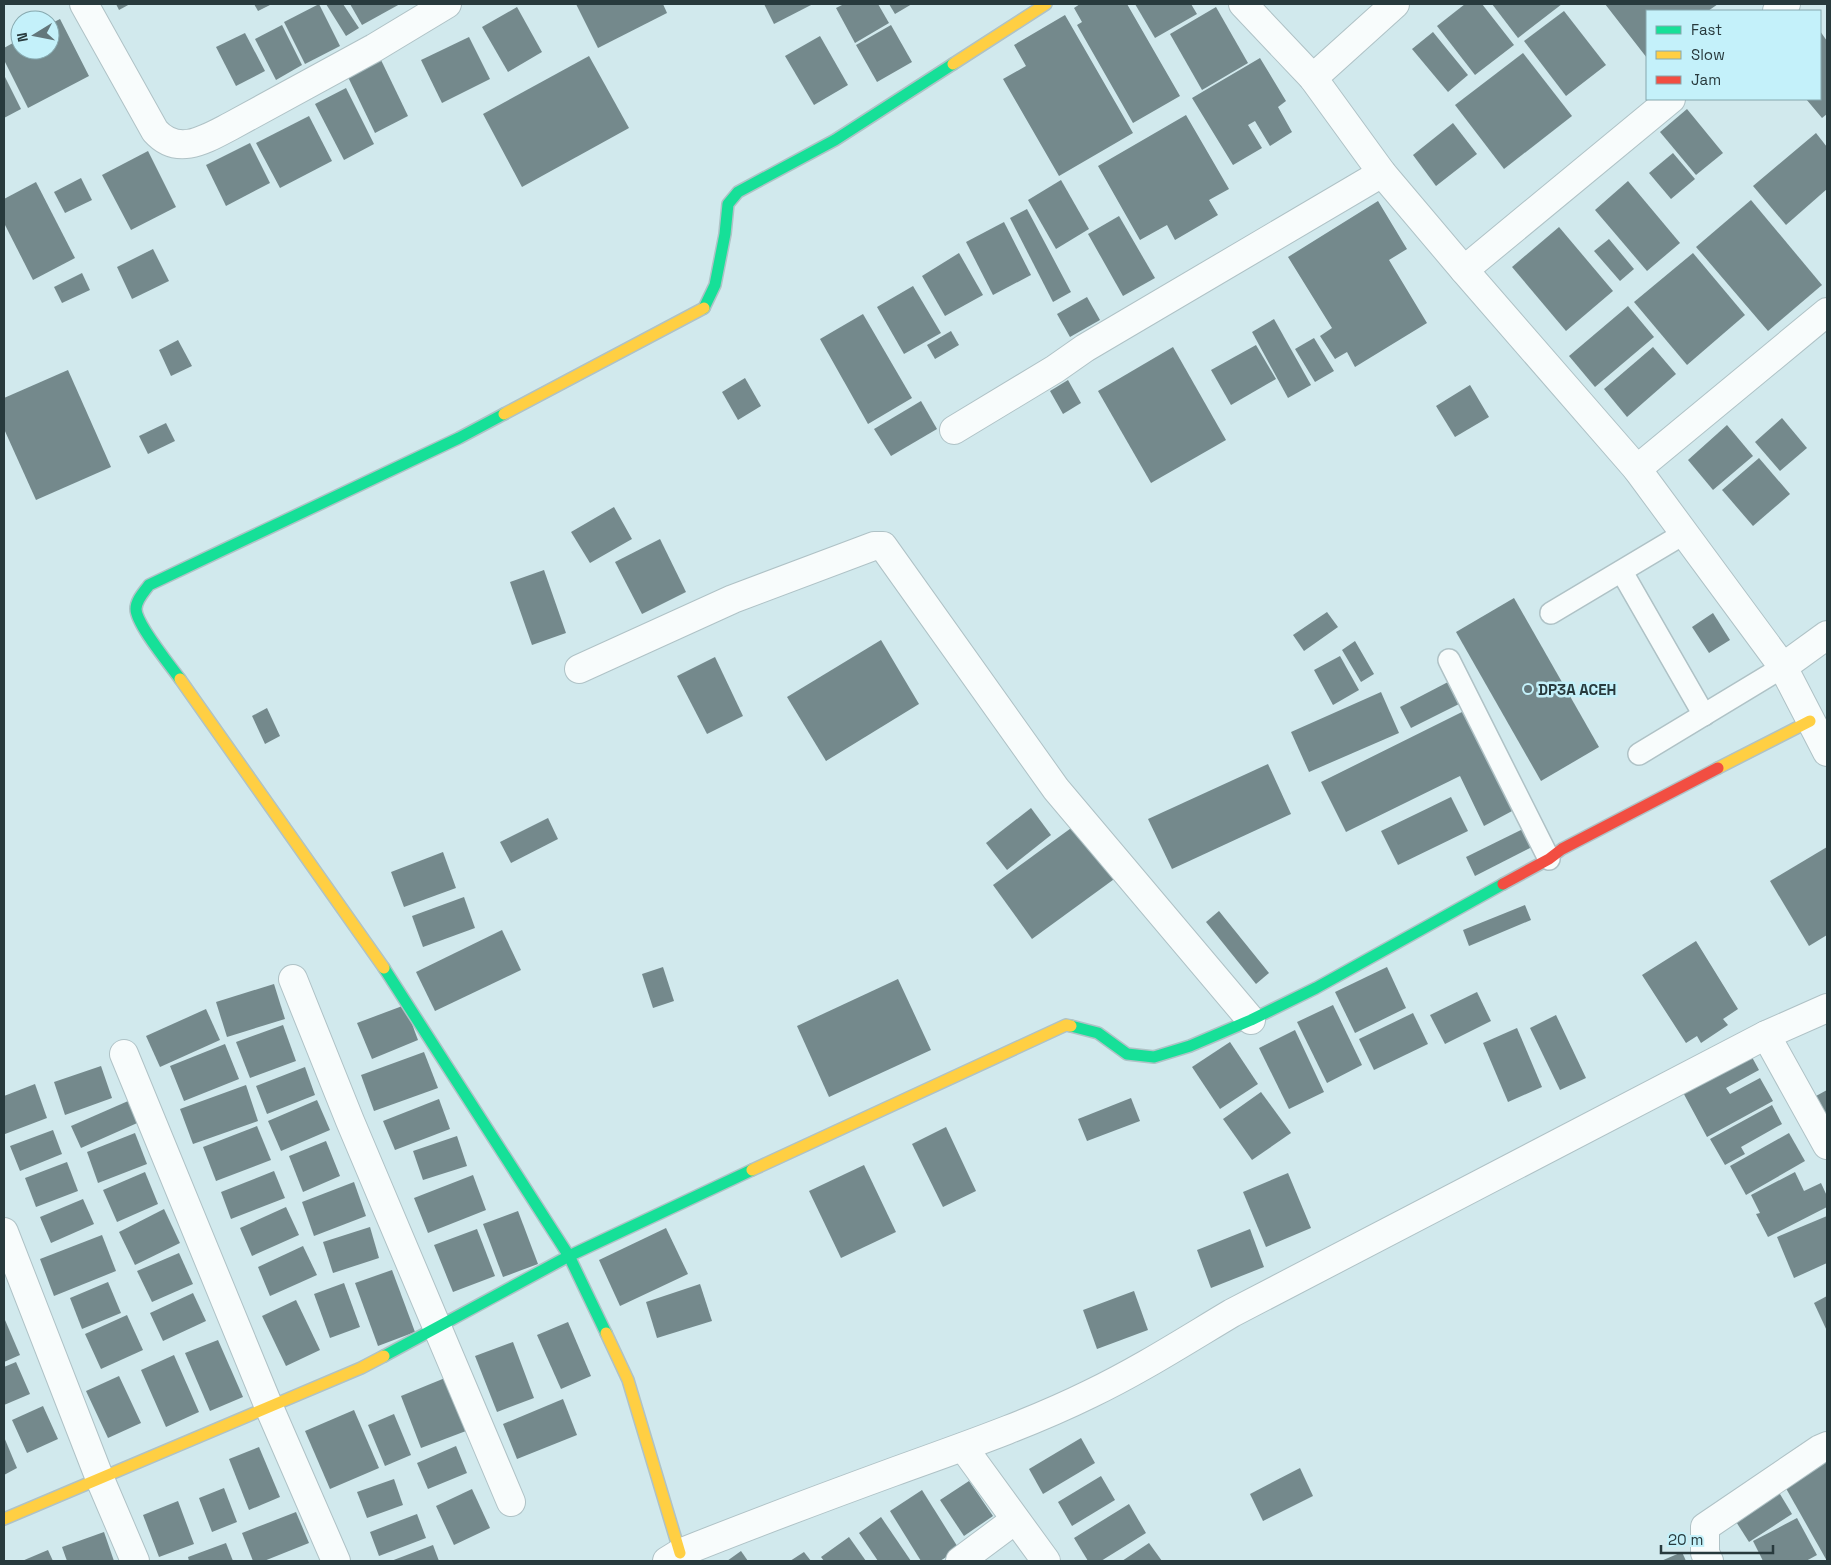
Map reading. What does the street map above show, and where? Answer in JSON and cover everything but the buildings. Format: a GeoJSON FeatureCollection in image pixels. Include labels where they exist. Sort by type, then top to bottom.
{"type":"FeatureCollection","features":[{"type":"Feature","properties":{"kind":"street"},"geometry":{"type":"LineString","coordinates":[[84,4],[155,132],[162,139],[178,145],[207,138],[231,126],[374,48],[447,4]]}},
{"type":"Feature","properties":{"kind":"street"},"geometry":{"type":"LineString","coordinates":[[1046,4],[836,140],[738,192],[728,204],[725,234],[715,285],[705,308],[459,438],[149,585],[138,599],[135,608],[137,616],[149,634],[393,980],[569,1256],[628,1380],[673,1557],[773,1516],[1035,1419],[1090,1394],[1151,1363],[1232,1313],[1766,1035],[1827,1008]]}},
{"type":"Feature","properties":{"kind":"street"},"geometry":{"type":"LineString","coordinates":[[1243,4],[1313,78],[1382,173],[1637,469],[1783,667],[1827,752]]}},
{"type":"Feature","properties":{"kind":"street"},"geometry":{"type":"LineString","coordinates":[[1313,78],[1395,4]]}},
{"type":"Feature","properties":{"kind":"street"},"geometry":{"type":"LineString","coordinates":[[1464,270],[1670,100]]}},
{"type":"Feature","properties":{"kind":"street"},"geometry":{"type":"LineString","coordinates":[[954,430],[1085,348],[1382,173]]}},
{"type":"Feature","properties":{"kind":"street"},"geometry":{"type":"LineString","coordinates":[[1637,469],[1827,312]]}},
{"type":"Feature","properties":{"kind":"street"},"geometry":{"type":"LineString","coordinates":[[579,669],[734,599],[874,546],[883,546],[1056,789],[1251,1020]]}},
{"type":"Feature","properties":{"kind":"street"},"geometry":{"type":"LineString","coordinates":[[1783,667],[1827,635]]}},
{"type":"Feature","properties":{"kind":"street"},"geometry":{"type":"LineString","coordinates":[[4,1519],[362,1368],[569,1256],[1066,1025],[1098,1034],[1126,1054],[1154,1057],[1190,1046],[1251,1020],[1316,988],[1549,859],[1562,849],[1810,721]]}},
{"type":"Feature","properties":{"kind":"street"},"geometry":{"type":"LineString","coordinates":[[293,979],[350,1121],[511,1502]]}},
{"type":"Feature","properties":{"kind":"street"},"geometry":{"type":"LineString","coordinates":[[1766,1035],[1827,1146]]}},
{"type":"Feature","properties":{"kind":"street"},"geometry":{"type":"LineString","coordinates":[[124,1054],[269,1407],[336,1561]]}},
{"type":"Feature","properties":{"kind":"street"},"geometry":{"type":"LineString","coordinates":[[4,1232],[100,1478],[135,1561]]}},
{"type":"Feature","properties":{"kind":"street"},"geometry":{"type":"LineString","coordinates":[[1709,1561],[1706,1553],[1705,1527],[1827,1446]]}},
{"type":"Feature","properties":{"kind":"street"},"geometry":{"type":"LineString","coordinates":[[963,1447],[1046,1561]]}},
{"type":"Feature","properties":{"kind":"street"},"geometry":{"type":"LineString","coordinates":[[960,1561],[1015,1520]]}},
{"type":"Feature","properties":{"kind":"lane"},"geometry":{"type":"LineString","coordinates":[[1551,613],[1685,533]]}},
{"type":"Feature","properties":{"kind":"lane"},"geometry":{"type":"LineString","coordinates":[[1622,572],[1704,714]]}},
{"type":"Feature","properties":{"kind":"lane"},"geometry":{"type":"LineString","coordinates":[[1449,660],[1549,859]]}},
{"type":"Feature","properties":{"kind":"lane"},"geometry":{"type":"LineString","coordinates":[[1639,754],[1783,667]]}},
{"type":"Feature","properties":{"kind":"traffic: fast"},"geometry":{"type":"LineString","coordinates":[[704,308],[715,285],[725,234],[728,204],[738,192],[835,140],[953,64]]}},
{"type":"Feature","properties":{"kind":"traffic: fast"},"geometry":{"type":"LineString","coordinates":[[180,679],[147,634],[137,616],[137,602],[149,585],[459,438],[504,414]]}},
{"type":"Feature","properties":{"kind":"traffic: fast"},"geometry":{"type":"LineString","coordinates":[[1071,1026],[1098,1033],[1127,1054],[1154,1057],[1190,1046],[1251,1020],[1316,988],[1503,884]]}},
{"type":"Feature","properties":{"kind":"traffic: fast"},"geometry":{"type":"LineString","coordinates":[[384,968],[569,1256],[606,1333]]}},
{"type":"Feature","properties":{"kind":"traffic: fast"},"geometry":{"type":"LineString","coordinates":[[384,1356],[569,1256],[752,1170]]}},
{"type":"Feature","properties":{"kind":"traffic: slow"},"geometry":{"type":"LineString","coordinates":[[953,64],[1046,4]]}},
{"type":"Feature","properties":{"kind":"traffic: slow"},"geometry":{"type":"LineString","coordinates":[[504,414],[704,308]]}},
{"type":"Feature","properties":{"kind":"traffic: slow"},"geometry":{"type":"LineString","coordinates":[[180,679],[384,968]]}},
{"type":"Feature","properties":{"kind":"traffic: slow"},"geometry":{"type":"LineString","coordinates":[[1718,768],[1810,721]]}},
{"type":"Feature","properties":{"kind":"traffic: slow"},"geometry":{"type":"LineString","coordinates":[[752,1170],[1066,1025],[1071,1026]]}},
{"type":"Feature","properties":{"kind":"traffic: slow"},"geometry":{"type":"LineString","coordinates":[[606,1333],[628,1380],[680,1553]]}},
{"type":"Feature","properties":{"kind":"traffic: slow"},"geometry":{"type":"LineString","coordinates":[[4,1519],[361,1368],[384,1356]]}},
{"type":"Feature","properties":{"kind":"traffic: jam"},"geometry":{"type":"LineString","coordinates":[[1503,884],[1549,859],[1562,849],[1718,768]]}},
{"type":"Feature","properties":{"kind":"place","name":"DP3A ACEH"},"geometry":{"type":"Point","coordinates":[1528,689]}}]}
